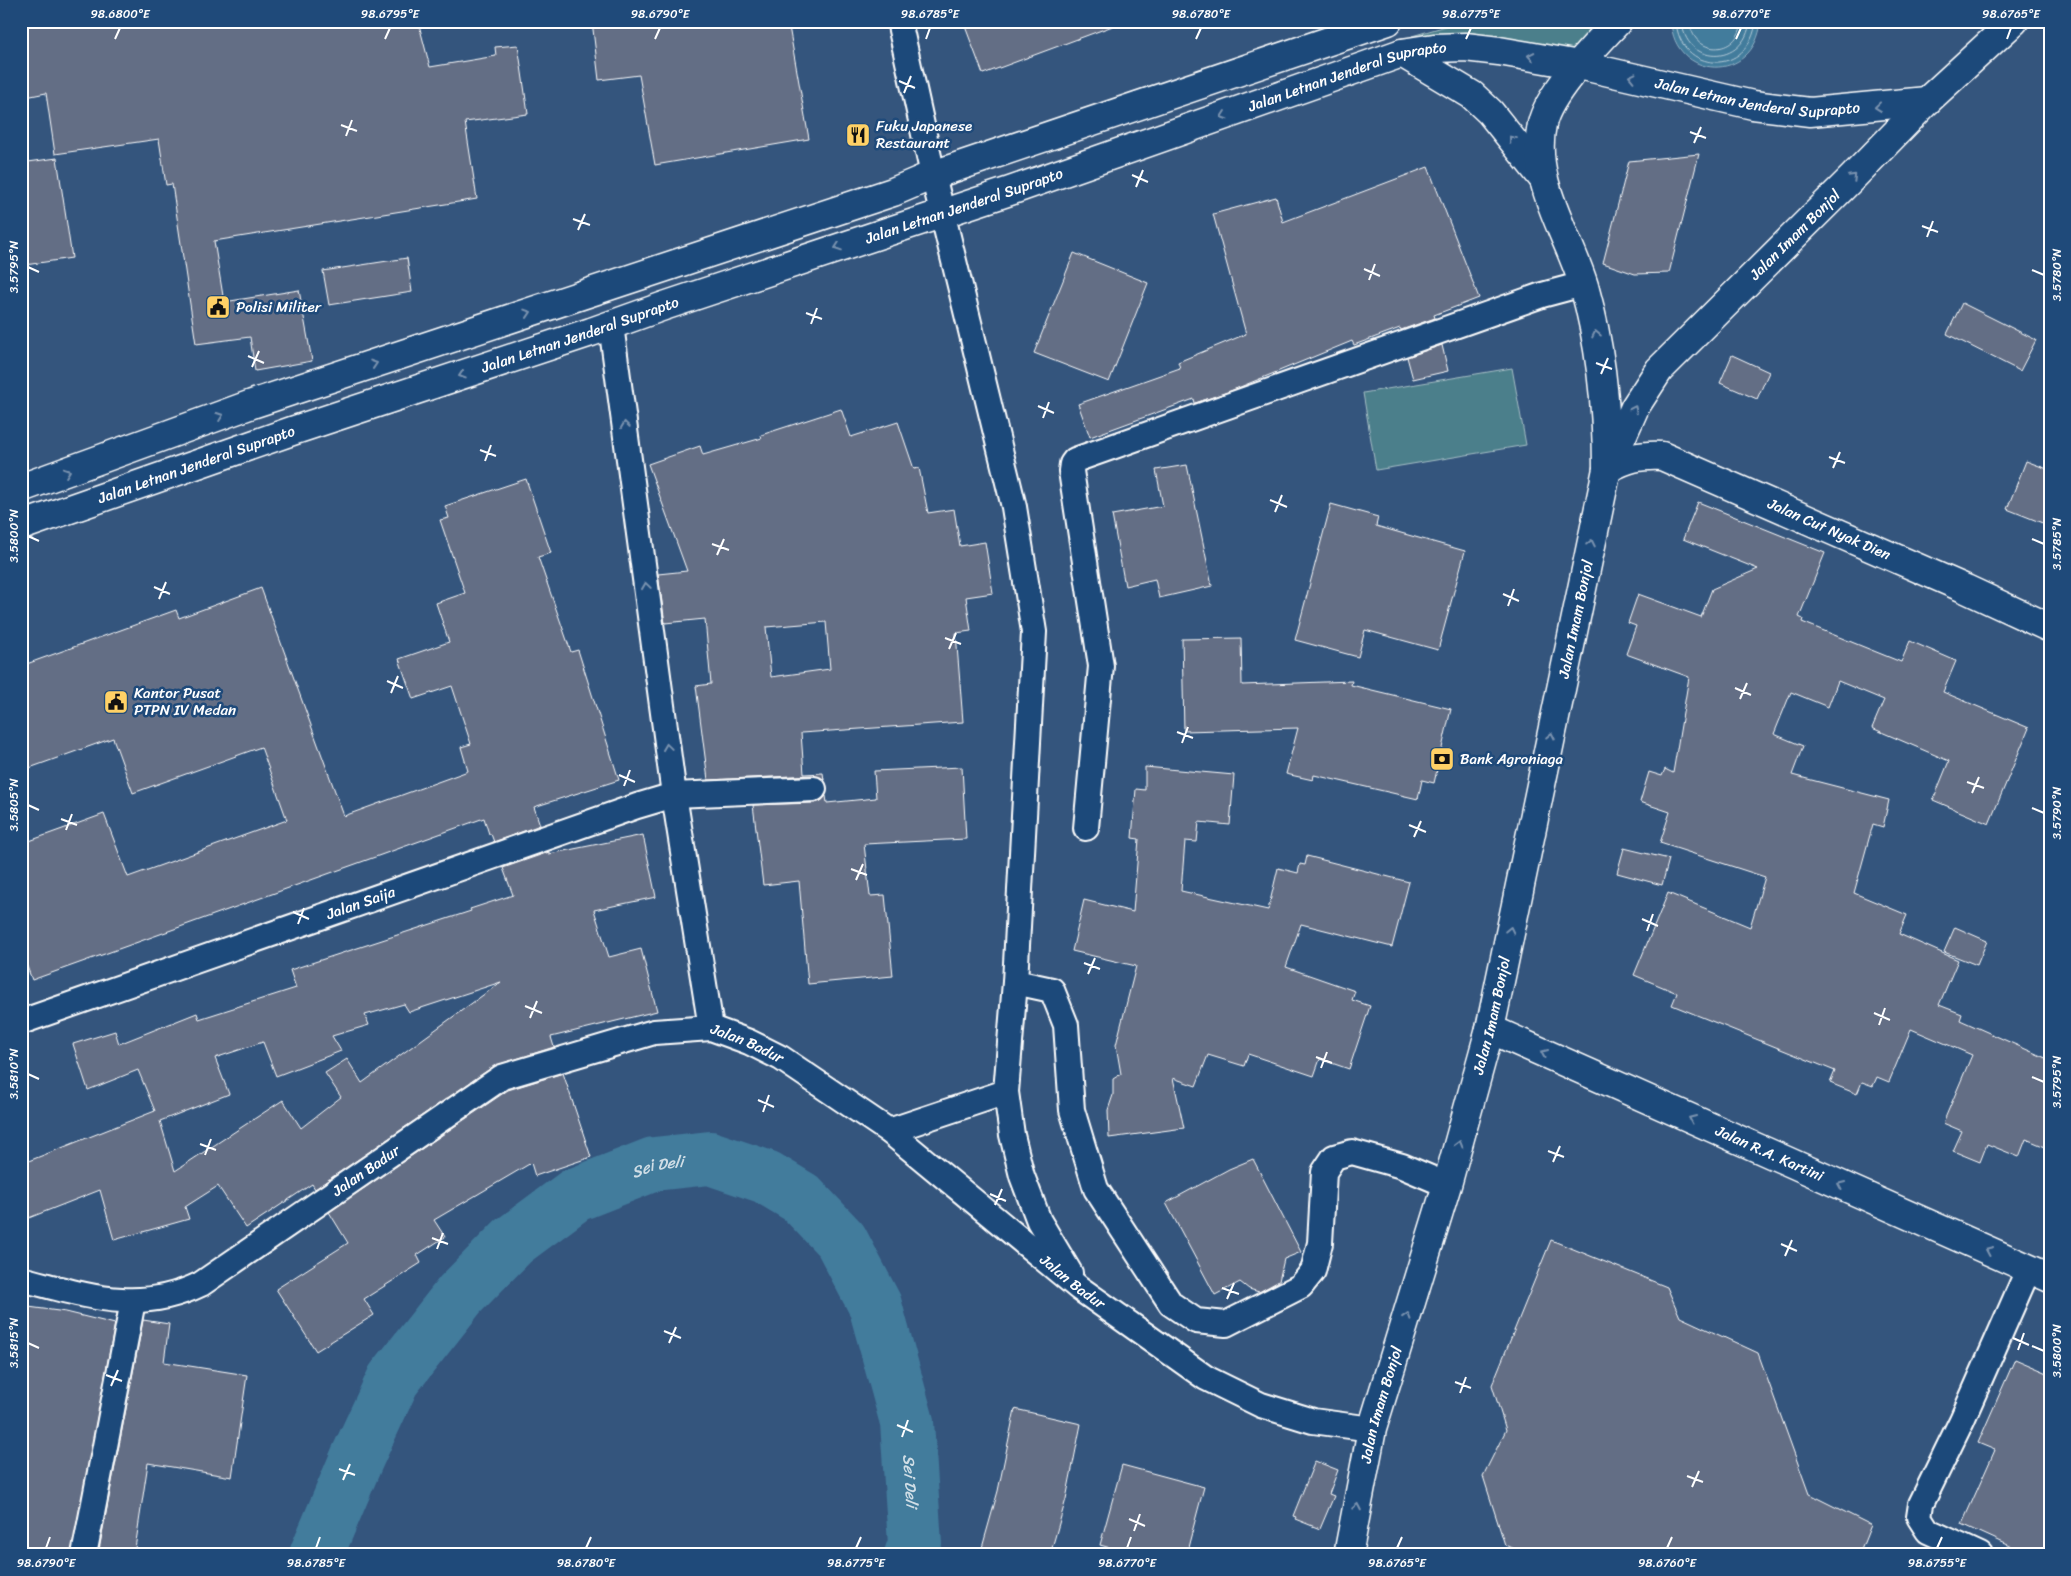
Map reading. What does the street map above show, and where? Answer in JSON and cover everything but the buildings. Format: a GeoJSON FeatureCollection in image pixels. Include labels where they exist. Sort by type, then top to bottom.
{"type":"FeatureCollection","features":[{"type":"Feature","properties":{"kind":"main road"},"geometry":{"type":"LineString","coordinates":[[21,488],[252,404],[893,192],[933,175],[1388,21]]}},
{"type":"Feature","properties":{"kind":"main road","name":"Jalan Imam Bonjol"},"geometry":{"type":"LineString","coordinates":[[1542,177],[1540,142],[1542,123],[1549,105],[1578,65],[1618,21]]}},
{"type":"Feature","properties":{"kind":"main road","name":"Jalan Imam Bonjol"},"geometry":{"type":"LineString","coordinates":[[1607,470],[1635,407],[1659,370],[1927,101],[2014,21]]}},
{"type":"Feature","properties":{"kind":"main road","name":"Jalan Letnan Jenderal Suprapto"},"geometry":{"type":"LineString","coordinates":[[21,526],[292,431],[1010,190],[1402,53],[1434,48],[1465,47],[1499,51],[1578,65],[1753,105],[1810,112],[1927,101]]}},
{"type":"Feature","properties":{"kind":"main road","name":"Jalan Imam Bonjol"},"geometry":{"type":"LineString","coordinates":[[1348,1555],[1372,1429],[1448,1185],[1490,1029],[1607,470],[1607,424],[1596,334],[1583,284],[1542,177],[1490,112],[1472,95],[1402,53]]}},
{"type":"Feature","properties":{"kind":"main road","name":"Jalan Cut Nyak Dien"},"geometry":{"type":"LineString","coordinates":[[1607,470],[1626,459],[1644,455],[1662,456],[1966,589],[2050,628]]}},
{"type":"Feature","properties":{"kind":"main road","name":"Jalan R.A. Kartini"},"geometry":{"type":"LineString","coordinates":[[1490,1029],[2039,1273]]}},
{"type":"Feature","properties":{"kind":"street"},"geometry":{"type":"LineString","coordinates":[[899,21],[933,175],[1014,507],[1034,632],[1015,982],[1006,1092],[1012,1135],[1026,1185],[1039,1221],[1079,1288]]}},
{"type":"Feature","properties":{"kind":"street"},"geometry":{"type":"LineString","coordinates":[[1086,828],[1101,666],[1070,471],[1075,460],[1542,295],[1583,284]]}},
{"type":"Feature","properties":{"kind":"street"},"geometry":{"type":"LineString","coordinates":[[611,325],[674,796],[711,1028]]}},
{"type":"Feature","properties":{"kind":"street","name":"Jalan Saija"},"geometry":{"type":"LineString","coordinates":[[21,1022],[628,809],[674,796],[814,789]]}},
{"type":"Feature","properties":{"kind":"street"},"geometry":{"type":"LineString","coordinates":[[1015,982],[1052,990],[1066,1025],[1072,1110],[1096,1190],[1171,1304],[1196,1321],[1226,1324],[1301,1286],[1313,1271],[1320,1243],[1324,1172],[1334,1156],[1352,1152],[1402,1166],[1448,1185]]}},
{"type":"Feature","properties":{"kind":"street","name":"Jalan Badur"},"geometry":{"type":"LineString","coordinates":[[21,1279],[109,1299],[132,1301],[166,1297],[184,1292],[201,1284],[502,1077],[654,1032],[711,1028],[749,1042],[781,1058],[889,1130],[1079,1288],[1206,1378],[1261,1405],[1313,1421],[1372,1429]]}},
{"type":"Feature","properties":{"kind":"street"},"geometry":{"type":"LineString","coordinates":[[889,1130],[1006,1092]]}},
{"type":"Feature","properties":{"kind":"street"},"geometry":{"type":"LineString","coordinates":[[1980,1555],[1928,1531],[1920,1517],[1921,1504],[1962,1420],[2039,1273]]}},
{"type":"Feature","properties":{"kind":"street"},"geometry":{"type":"LineString","coordinates":[[84,1555],[132,1301]]}},
{"type":"Feature","properties":{"kind":"green space"},"geometry":{"type":"Polygon","coordinates":[[[1463,21],[1601,21],[1574,54],[1473,33],[1412,36],[1463,21]]]}},
{"type":"Feature","properties":{"kind":"green space"},"geometry":{"type":"Polygon","coordinates":[[[1512,368],[1526,445],[1376,470],[1363,393],[1512,368]]]}},
{"type":"Feature","properties":{"kind":"water"},"geometry":{"type":"Polygon","coordinates":[[[1671,21],[1761,21],[1755,42],[1745,56],[1730,65],[1714,67],[1699,64],[1685,55],[1675,41],[1671,21]]]}},
{"type":"Feature","properties":{"kind":"waterway","name":"Sei Deli"},"geometry":{"type":"LineString","coordinates":[[316,1555],[357,1458],[393,1380],[460,1295],[513,1241],[575,1195],[654,1164],[710,1158],[766,1177],[801,1198],[841,1240],[875,1305],[907,1422],[915,1544],[911,1555]]}},
{"type":"Feature","properties":{"kind":"place","name":"Fuku Japanese Restaurant"},"geometry":{"type":"Point","coordinates":[858,135]}},
{"type":"Feature","properties":{"kind":"place","name":"Polisi Militer"},"geometry":{"type":"Point","coordinates":[218,307]}},
{"type":"Feature","properties":{"kind":"place","name":"Kantor Pusat PTPN IV Medan"},"geometry":{"type":"Point","coordinates":[116,702]}},
{"type":"Feature","properties":{"kind":"place","name":"Bank Agroniaga"},"geometry":{"type":"Point","coordinates":[1442,759]}}]}
